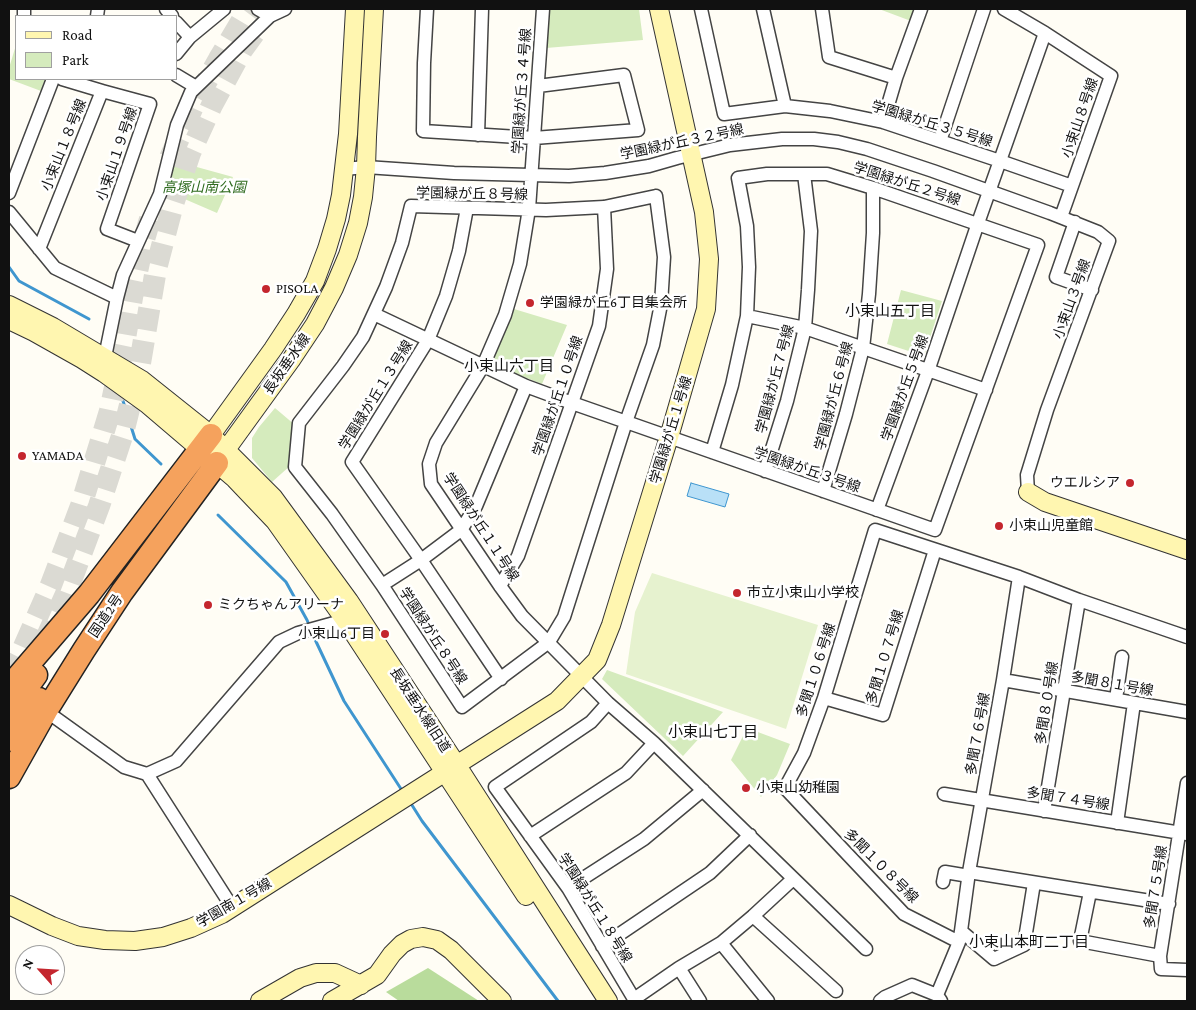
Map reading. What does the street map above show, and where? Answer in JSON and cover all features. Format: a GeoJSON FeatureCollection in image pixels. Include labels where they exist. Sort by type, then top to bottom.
{"type":"FeatureCollection","features":[{"type":"Feature","properties":{"kind":"highway","name":"国道2号"},"geometry":{"type":"LineString","coordinates":[[9,777],[46,711],[213,449]]}},
{"type":"Feature","properties":{"kind":"highway","name":"国道2号"},"geometry":{"type":"LineString","coordinates":[[9,687],[213,449]]}},
{"type":"Feature","properties":{"kind":"highway"},"geometry":{"type":"LineString","coordinates":[[9,740],[63,665],[122,592]]}},
{"type":"Feature","properties":{"kind":"highway"},"geometry":{"type":"LineString","coordinates":[[9,712],[34,678],[89,594]]}},
{"type":"Feature","properties":{"kind":"street"},"geometry":{"type":"LineString","coordinates":[[178,52],[190,37],[224,9]]}},
{"type":"Feature","properties":{"kind":"street"},"geometry":{"type":"LineString","coordinates":[[258,9],[270,16]]}},
{"type":"Feature","properties":{"kind":"street"},"geometry":{"type":"LineString","coordinates":[[105,357],[123,275],[160,194],[177,125],[191,92],[270,16],[285,9]]}},
{"type":"Feature","properties":{"kind":"street","name":"長坂垂水線"},"geometry":{"type":"LineString","coordinates":[[213,449],[315,281],[327,249],[341,195],[348,134],[355,9]]}},
{"type":"Feature","properties":{"kind":"street","name":"長坂垂水線"},"geometry":{"type":"LineString","coordinates":[[213,449],[291,360],[334,288],[348,255],[364,197],[374,9]]}},
{"type":"Feature","properties":{"kind":"street"},"geometry":{"type":"LineString","coordinates":[[427,9],[423,131],[534,138],[638,130],[624,75],[538,86]]}},
{"type":"Feature","properties":{"kind":"street"},"geometry":{"type":"LineString","coordinates":[[478,135],[482,9]]}},
{"type":"Feature","properties":{"kind":"street","name":"学園緑が丘３４号線"},"geometry":{"type":"LineString","coordinates":[[531,176],[543,9]]}},
{"type":"Feature","properties":{"kind":"street","name":"学園緑が丘１号線"},"geometry":{"type":"LineString","coordinates":[[426,783],[557,701],[597,660],[611,626],[669,436],[706,309],[710,259],[704,212],[660,9]]}},
{"type":"Feature","properties":{"kind":"street","name":"学園緑が丘３５号線"},"geometry":{"type":"LineString","coordinates":[[701,9],[724,114],[784,106],[830,111],[883,122],[1072,186]]}},
{"type":"Feature","properties":{"kind":"street"},"geometry":{"type":"LineString","coordinates":[[763,9],[784,106]]}},
{"type":"Feature","properties":{"kind":"street"},"geometry":{"type":"LineString","coordinates":[[822,9],[829,57],[896,78]]}},
{"type":"Feature","properties":{"kind":"street"},"geometry":{"type":"LineString","coordinates":[[883,122],[896,78],[921,9]]}},
{"type":"Feature","properties":{"kind":"street"},"geometry":{"type":"LineString","coordinates":[[940,141],[984,9]]}},
{"type":"Feature","properties":{"kind":"street"},"geometry":{"type":"LineString","coordinates":[[1004,9],[1044,33]]}},
{"type":"Feature","properties":{"kind":"street"},"geometry":{"type":"LineString","coordinates":[[178,24],[190,37]]}},
{"type":"Feature","properties":{"kind":"street","name":"学園緑が丘５号線"},"geometry":{"type":"LineString","coordinates":[[877,510],[928,371],[1044,33]]}},
{"type":"Feature","properties":{"kind":"street","name":"小束山８号線"},"geometry":{"type":"LineString","coordinates":[[1044,33],[1111,76],[1061,217]]}},
{"type":"Feature","properties":{"kind":"street"},"geometry":{"type":"LineString","coordinates":[[178,76],[196,87]]}},
{"type":"Feature","properties":{"kind":"street"},"geometry":{"type":"LineString","coordinates":[[9,193],[53,80]]}},
{"type":"Feature","properties":{"kind":"street","name":"小束山１８号線"},"geometry":{"type":"LineString","coordinates":[[39,249],[102,91],[65,80]]}},
{"type":"Feature","properties":{"kind":"street","name":"小束山１９号線"},"geometry":{"type":"LineString","coordinates":[[102,91],[150,104],[107,229],[138,241]]}},
{"type":"Feature","properties":{"kind":"street","name":"学園緑が丘３２号線"},"geometry":{"type":"LineString","coordinates":[[344,168],[366,167],[454,173],[569,176],[650,166],[730,145],[767,140],[806,139],[830,141],[868,149],[989,191]]}},
{"type":"Feature","properties":{"kind":"street","name":"学園緑が丘２号線"},"geometry":{"type":"LineString","coordinates":[[712,452],[732,385],[747,316],[749,268],[747,226],[738,178],[767,174],[827,174],[978,223],[1038,246],[935,530]]}},
{"type":"Feature","properties":{"kind":"street","name":"学園緑が丘７号線"},"geometry":{"type":"LineString","coordinates":[[765,471],[788,401],[805,328],[810,231],[804,174]]}},
{"type":"Feature","properties":{"kind":"street","name":"学園緑が丘１１号線"},"geometry":{"type":"LineString","coordinates":[[531,176],[529,209],[520,264],[505,315],[483,366],[436,442],[429,464],[431,484],[522,616],[608,703],[654,743],[750,835],[793,879],[838,930],[866,949]]}},
{"type":"Feature","properties":{"kind":"street","name":"学園緑が丘６号線"},"geometry":{"type":"LineString","coordinates":[[823,491],[863,348],[873,233],[873,188]]}},
{"type":"Feature","properties":{"kind":"street","name":"小束山３号線"},"geometry":{"type":"LineString","coordinates":[[989,191],[1075,222],[1098,232],[1109,241],[1047,410],[1027,475],[1028,492]]}},
{"type":"Feature","properties":{"kind":"street","name":"学園緑が丘８号線"},"geometry":{"type":"LineString","coordinates":[[656,196],[664,257],[661,304],[653,345],[626,422],[564,616],[549,642],[462,707],[332,514],[295,467],[299,423],[363,337],[386,287],[402,243],[410,206],[546,210],[604,207],[656,196]]}},
{"type":"Feature","properties":{"kind":"street","name":"学園緑が丘１０号線"},"geometry":{"type":"LineString","coordinates":[[500,586],[518,556],[599,326],[607,269],[604,207]]}},
{"type":"Feature","properties":{"kind":"street","name":"学園緑が丘１３号線"},"geometry":{"type":"LineString","coordinates":[[467,208],[459,251],[446,296],[428,340],[352,462],[501,679]]}},
{"type":"Feature","properties":{"kind":"street"},"geometry":{"type":"LineString","coordinates":[[9,212],[55,268],[117,298]]}},
{"type":"Feature","properties":{"kind":"street"},"geometry":{"type":"LineString","coordinates":[[1075,222],[1056,277],[1092,290]]}},
{"type":"Feature","properties":{"kind":"street"},"geometry":{"type":"LineString","coordinates":[[9,305],[53,326],[142,380],[213,449]]}},
{"type":"Feature","properties":{"kind":"street","name":"学園緑が丘３号線"},"geometry":{"type":"LineString","coordinates":[[374,314],[526,386],[935,530]]}},
{"type":"Feature","properties":{"kind":"street"},"geometry":{"type":"LineString","coordinates":[[747,316],[805,328],[986,390]]}},
{"type":"Feature","properties":{"kind":"street"},"geometry":{"type":"LineString","coordinates":[[9,320],[34,332],[104,373],[213,449]]}},
{"type":"Feature","properties":{"kind":"street"},"geometry":{"type":"LineString","coordinates":[[382,586],[461,530],[476,506],[526,386]]}},
{"type":"Feature","properties":{"kind":"street","name":"長坂垂水線旧道"},"geometry":{"type":"LineString","coordinates":[[213,449],[235,479],[275,521],[346,620],[450,767],[608,1001]]}},
{"type":"Feature","properties":{"kind":"street","name":"長坂垂水線旧道"},"geometry":{"type":"LineString","coordinates":[[213,449],[273,497],[349,602],[594,1001]]}},
{"type":"Feature","properties":{"kind":"street"},"geometry":{"type":"LineString","coordinates":[[1028,492],[1045,502],[1187,550]]}},
{"type":"Feature","properties":{"kind":"street","name":"多聞１０６号線"},"geometry":{"type":"LineString","coordinates":[[785,788],[804,753],[824,698],[875,530],[1019,577]]}},
{"type":"Feature","properties":{"kind":"street","name":"多聞１０７号線"},"geometry":{"type":"LineString","coordinates":[[824,698],[883,715],[935,550]]}},
{"type":"Feature","properties":{"kind":"street"},"geometry":{"type":"LineString","coordinates":[[1019,577],[1187,637]]}},
{"type":"Feature","properties":{"kind":"street","name":"多聞７６号線"},"geometry":{"type":"LineString","coordinates":[[939,998],[960,936],[1019,577]]}},
{"type":"Feature","properties":{"kind":"street","name":"多聞８０号線"},"geometry":{"type":"LineString","coordinates":[[1044,811],[1079,600]]}},
{"type":"Feature","properties":{"kind":"street"},"geometry":{"type":"LineString","coordinates":[[46,711],[124,767],[148,774],[176,761],[279,642],[298,633],[346,620]]}},
{"type":"Feature","properties":{"kind":"street"},"geometry":{"type":"LineString","coordinates":[[1116,699],[1122,657]]}},
{"type":"Feature","properties":{"kind":"street","name":"多聞８１号線"},"geometry":{"type":"LineString","coordinates":[[1003,680],[1187,712]]}},
{"type":"Feature","properties":{"kind":"street"},"geometry":{"type":"LineString","coordinates":[[1117,823],[1134,702]]}},
{"type":"Feature","properties":{"kind":"street","name":"学園緑が丘１８号線"},"geometry":{"type":"LineString","coordinates":[[608,703],[591,722],[495,787],[568,888],[634,999],[678,968],[721,943],[754,916],[793,879]]}},
{"type":"Feature","properties":{"kind":"street"},"geometry":{"type":"LineString","coordinates":[[530,836],[626,773],[654,743]]}},
{"type":"Feature","properties":{"kind":"street"},"geometry":{"type":"LineString","coordinates":[[148,774],[232,907]]}},
{"type":"Feature","properties":{"kind":"street","name":"学園南１号線"},"geometry":{"type":"LineString","coordinates":[[9,905],[52,926],[78,936],[105,940],[134,941],[163,936],[191,928],[222,914],[426,783]]}},
{"type":"Feature","properties":{"kind":"street","name":"多聞７５号線"},"geometry":{"type":"LineString","coordinates":[[1160,956],[1184,833],[1187,783]]}},
{"type":"Feature","properties":{"kind":"street","name":"多聞１０８号線"},"geometry":{"type":"LineString","coordinates":[[785,788],[904,914],[960,936],[994,959],[1024,945],[1034,883]]}},
{"type":"Feature","properties":{"kind":"street"},"geometry":{"type":"LineString","coordinates":[[568,888],[644,839],[703,790]]}},
{"type":"Feature","properties":{"kind":"street","name":"多聞７４号線"},"geometry":{"type":"LineString","coordinates":[[944,794],[1184,833]]}},
{"type":"Feature","properties":{"kind":"street"},"geometry":{"type":"LineString","coordinates":[[602,946],[710,873],[750,835]]}},
{"type":"Feature","properties":{"kind":"street"},"geometry":{"type":"LineString","coordinates":[[943,882],[944,872],[969,874],[1169,904]]}},
{"type":"Feature","properties":{"kind":"street"},"geometry":{"type":"LineString","coordinates":[[1090,892],[1080,941],[1160,956],[1161,969],[1187,970]]}},
{"type":"Feature","properties":{"kind":"street"},"geometry":{"type":"LineString","coordinates":[[754,916],[836,991]]}},
{"type":"Feature","properties":{"kind":"street"},"geometry":{"type":"LineString","coordinates":[[332,1001],[377,975],[392,954],[402,944],[411,939],[423,937],[437,940],[451,950],[502,1001]]}},
{"type":"Feature","properties":{"kind":"street"},"geometry":{"type":"LineString","coordinates":[[721,943],[768,1001]]}},
{"type":"Feature","properties":{"kind":"street"},"geometry":{"type":"LineString","coordinates":[[678,968],[700,1001]]}},
{"type":"Feature","properties":{"kind":"street"},"geometry":{"type":"LineString","coordinates":[[260,1001],[300,978],[316,973],[334,973],[361,985]]}},
{"type":"Feature","properties":{"kind":"street"},"geometry":{"type":"LineString","coordinates":[[884,1000],[912,985],[939,998]]}},
{"type":"Feature","properties":{"kind":"green space"},"geometry":{"type":"Polygon","coordinates":[[[549,9],[639,9],[643,40],[546,48],[549,9]]]}},
{"type":"Feature","properties":{"kind":"green space"},"geometry":{"type":"Polygon","coordinates":[[[879,9],[915,9],[911,21],[879,9]]]}},
{"type":"Feature","properties":{"kind":"green space"},"geometry":{"type":"Polygon","coordinates":[[[15,48],[15,80],[45,80],[41,91],[9,79],[9,68],[15,48]]]}},
{"type":"Feature","properties":{"kind":"green space","name":"高塚山南公園"},"geometry":{"type":"Polygon","coordinates":[[[175,161],[233,177],[217,213],[166,191],[175,161]]]}},
{"type":"Feature","properties":{"kind":"green space"},"geometry":{"type":"Polygon","coordinates":[[[901,290],[942,301],[924,356],[887,344],[901,290]]]}},
{"type":"Feature","properties":{"kind":"green space"},"geometry":{"type":"Polygon","coordinates":[[[514,309],[567,325],[542,384],[496,366],[492,355],[514,309]]]}},
{"type":"Feature","properties":{"kind":"green space"},"geometry":{"type":"Polygon","coordinates":[[[275,408],[295,425],[291,465],[272,482],[252,458],[252,438],[275,408]]]}},
{"type":"Feature","properties":{"kind":"green space"},"geometry":{"type":"Polygon","coordinates":[[[652,573],[818,625],[786,729],[626,674],[635,612],[652,573]]]}},
{"type":"Feature","properties":{"kind":"green space"},"geometry":{"type":"Polygon","coordinates":[[[607,670],[723,712],[683,756],[602,679],[607,670]]]}},
{"type":"Feature","properties":{"kind":"green space"},"geometry":{"type":"Polygon","coordinates":[[[747,728],[790,744],[777,775],[761,797],[731,760],[747,728]]]}},
{"type":"Feature","properties":{"kind":"green space"},"geometry":{"type":"Polygon","coordinates":[[[428,968],[479,1001],[399,1001],[386,992],[428,968]]]}},
{"type":"Feature","properties":{"kind":"water"},"geometry":{"type":"Polygon","coordinates":[[[691,483],[729,494],[725,507],[687,496],[691,483]]]}},
{"type":"Feature","properties":{"kind":"waterway"},"geometry":{"type":"LineString","coordinates":[[9,267],[19,281],[89,319]]}},
{"type":"Feature","properties":{"kind":"waterway"},"geometry":{"type":"LineString","coordinates":[[123,401],[135,439],[161,464]]}},
{"type":"Feature","properties":{"kind":"waterway"},"geometry":{"type":"LineString","coordinates":[[218,515],[286,582],[310,627]]}},
{"type":"Feature","properties":{"kind":"waterway"},"geometry":{"type":"LineString","coordinates":[[312,633],[344,701],[403,792]]}},
{"type":"Feature","properties":{"kind":"waterway"},"geometry":{"type":"LineString","coordinates":[[410,802],[422,821],[558,1001]]}},
{"type":"Feature","properties":{"kind":"tunnel"},"geometry":{"type":"LineString","coordinates":[[170,158],[195,102],[250,9]]}},
{"type":"Feature","properties":{"kind":"tunnel"},"geometry":{"type":"LineString","coordinates":[[44,643],[66,594],[99,506],[123,433],[139,369],[156,269],[173,204],[190,153],[212,105],[242,50],[258,28]]}},
{"type":"Feature","properties":{"kind":"tunnel"},"geometry":{"type":"LineString","coordinates":[[9,677],[51,585],[81,506],[110,411],[134,286],[150,219]]}},
{"type":"Feature","properties":{"kind":"place","name":"PISOLA"},"geometry":{"type":"Point","coordinates":[266,289]}},
{"type":"Feature","properties":{"kind":"place","name":"学園緑が丘6丁目集会所"},"geometry":{"type":"Point","coordinates":[530,303]}},
{"type":"Feature","properties":{"kind":"place","name":"YAMADA"},"geometry":{"type":"Point","coordinates":[22,456]}},
{"type":"Feature","properties":{"kind":"place","name":"ウエルシア"},"geometry":{"type":"Point","coordinates":[1130,483]}},
{"type":"Feature","properties":{"kind":"place","name":"小束山児童館"},"geometry":{"type":"Point","coordinates":[999,526]}},
{"type":"Feature","properties":{"kind":"place","name":"市立小束山小学校"},"geometry":{"type":"Point","coordinates":[737,593]}},
{"type":"Feature","properties":{"kind":"place","name":"ミクちゃんアリーナ"},"geometry":{"type":"Point","coordinates":[208,605]}},
{"type":"Feature","properties":{"kind":"place","name":"小束山6丁目"},"geometry":{"type":"Point","coordinates":[385,634]}},
{"type":"Feature","properties":{"kind":"place","name":"小束山幼稚園"},"geometry":{"type":"Point","coordinates":[746,788]}},
{"type":"Feature","properties":{"kind":"district","name":"小束山五丁目"},"geometry":{"type":"Point","coordinates":[890,311]}},
{"type":"Feature","properties":{"kind":"district","name":"小束山六丁目"},"geometry":{"type":"Point","coordinates":[509,366]}},
{"type":"Feature","properties":{"kind":"district","name":"小束山七丁目"},"geometry":{"type":"Point","coordinates":[713,732]}},
{"type":"Feature","properties":{"kind":"district","name":"小束山本町二丁目"},"geometry":{"type":"Point","coordinates":[1029,942]}}]}
